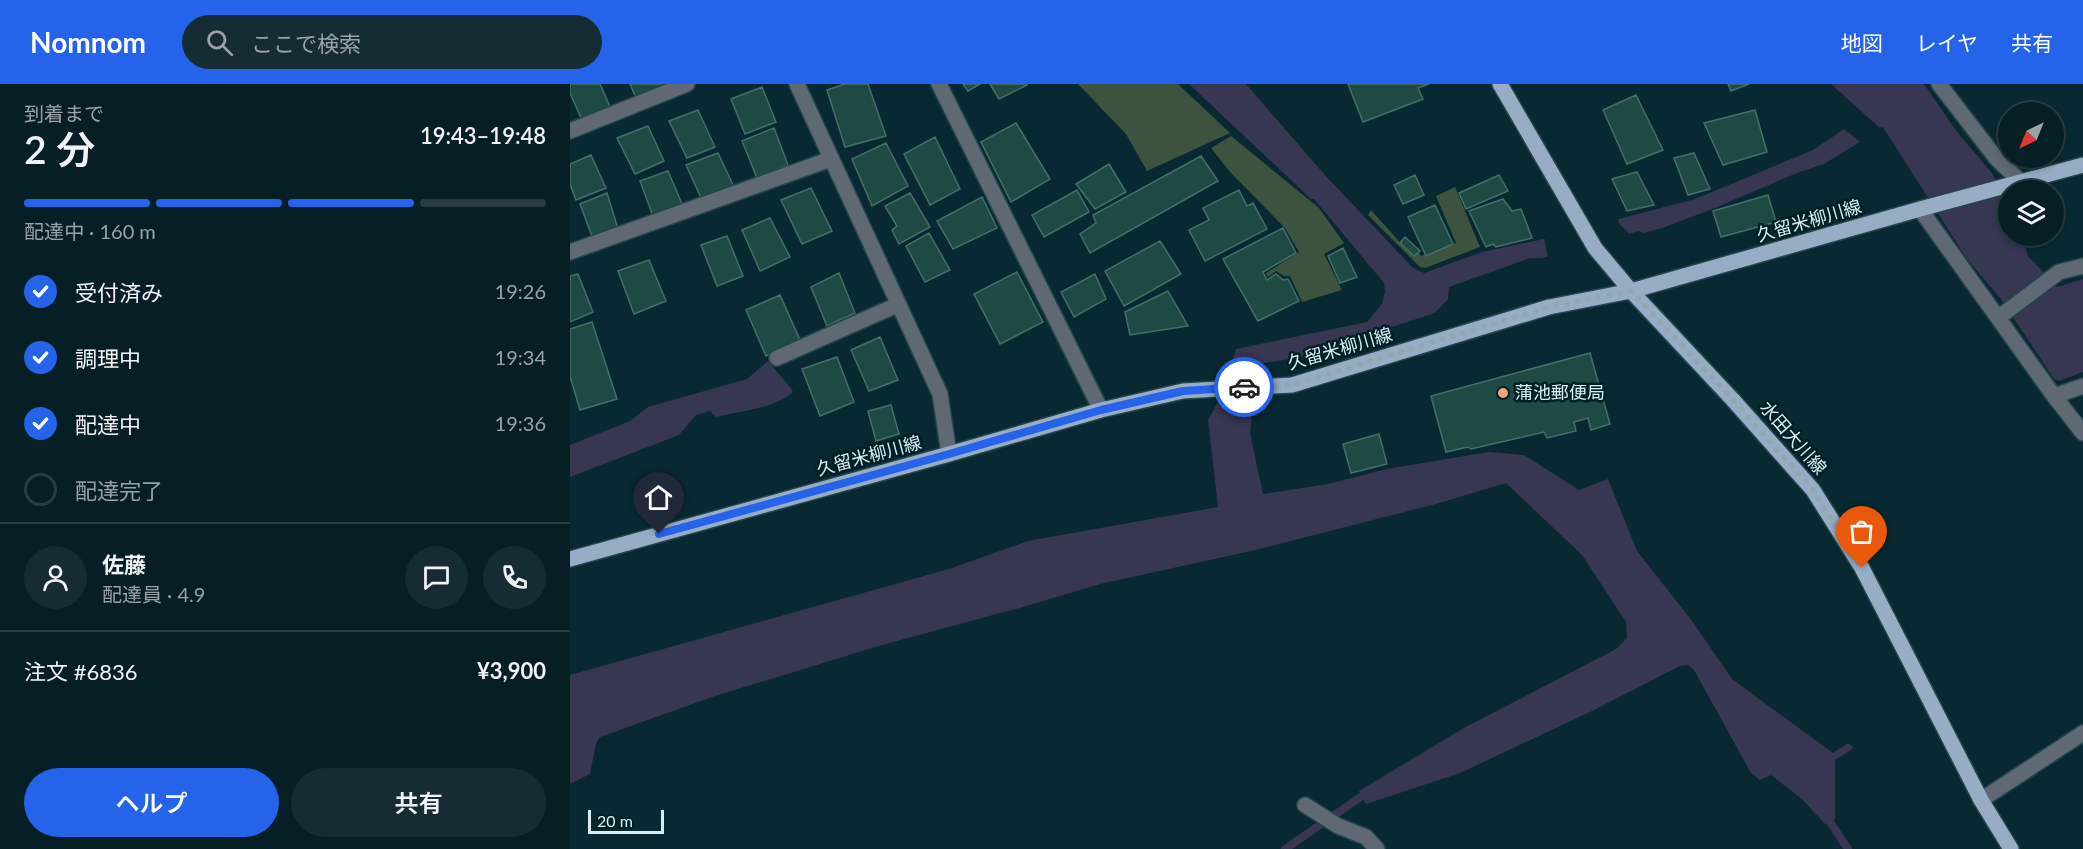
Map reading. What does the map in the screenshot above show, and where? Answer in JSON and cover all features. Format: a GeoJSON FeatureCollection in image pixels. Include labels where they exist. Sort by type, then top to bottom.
{"type":"FeatureCollection","features":[{"type":"Feature","properties":{"kind":"main road","name":"水田大川線"},"geometry":{"type":"LineString","coordinates":[[1500,84],[1595,248],[1631,291],[1813,490],[1862,568],[1981,800],[2011,849]]}},
{"type":"Feature","properties":{"kind":"main road","name":"久留米柳川線"},"geometry":{"type":"LineString","coordinates":[[2028,180],[2083,165]]}},
{"type":"Feature","properties":{"kind":"main road","name":"久留米柳川線"},"geometry":{"type":"LineString","coordinates":[[570,559],[1101,410],[1183,391],[1292,385],[1549,307],[1631,291],[1998,188]]}},
{"type":"Feature","properties":{"kind":"street"},"geometry":{"type":"LineString","coordinates":[[570,131],[687,84]]}},
{"type":"Feature","properties":{"kind":"street"},"geometry":{"type":"LineString","coordinates":[[797,84],[940,394],[949,454]]}},
{"type":"Feature","properties":{"kind":"street"},"geometry":{"type":"LineString","coordinates":[[939,84],[1101,410]]}},
{"type":"Feature","properties":{"kind":"street"},"geometry":{"type":"LineString","coordinates":[[1939,84],[1996,158],[2019,180]]}},
{"type":"Feature","properties":{"kind":"street"},"geometry":{"type":"LineString","coordinates":[[570,252],[831,159]]}},
{"type":"Feature","properties":{"kind":"street"},"geometry":{"type":"LineString","coordinates":[[1924,208],[1998,318],[2083,433]]}},
{"type":"Feature","properties":{"kind":"street"},"geometry":{"type":"LineString","coordinates":[[1998,318],[2059,272],[2083,266]]}},
{"type":"Feature","properties":{"kind":"street"},"geometry":{"type":"LineString","coordinates":[[777,358],[897,305]]}},
{"type":"Feature","properties":{"kind":"street"},"geometry":{"type":"LineString","coordinates":[[2054,396],[2083,386]]}},
{"type":"Feature","properties":{"kind":"street"},"geometry":{"type":"LineString","coordinates":[[1981,800],[2083,733]]}},
{"type":"Feature","properties":{"kind":"street"},"geometry":{"type":"LineString","coordinates":[[1305,805],[1338,826],[1366,837],[1377,849]]}},
{"type":"Feature","properties":{"kind":"green space"},"geometry":{"type":"Polygon","coordinates":[[[1078,84],[1178,84],[1230,133],[1147,171],[1126,134],[1078,84]]]}},
{"type":"Feature","properties":{"kind":"green space"},"geometry":{"type":"Polygon","coordinates":[[[1231,136],[1319,208],[1344,243],[1324,254],[1342,290],[1302,302],[1290,276],[1284,276],[1276,271],[1268,277],[1266,273],[1299,252],[1285,228],[1230,172],[1211,148],[1231,136]]]}},
{"type":"Feature","properties":{"kind":"green space"},"geometry":{"type":"Polygon","coordinates":[[[1455,187],[1480,247],[1425,268],[1420,267],[1368,215],[1371,210],[1405,248],[1413,244],[1421,256],[1456,243],[1436,196],[1455,187]]]}},
{"type":"Feature","properties":{"kind":"shaded area"},"geometry":{"type":"Polygon","coordinates":[[[1189,84],[1246,84],[1323,173],[1413,268],[1424,273],[1482,252],[1539,240],[1695,199],[1813,150],[1844,129],[1860,142],[1824,164],[1662,228],[1643,233],[1639,231],[1542,258],[1530,258],[1449,287],[1448,299],[1435,313],[1297,358],[1258,364],[1250,433],[1263,494],[1328,484],[1387,469],[1489,452],[1524,455],[1579,490],[1608,479],[1637,551],[1692,621],[1732,679],[1833,753],[1848,743],[1854,748],[1835,760],[1835,820],[1825,824],[1802,799],[1771,775],[1760,780],[1751,773],[1694,670],[1688,665],[1680,666],[1592,711],[1460,773],[1366,804],[1359,791],[1462,729],[1616,649],[1627,638],[1626,622],[1582,555],[1506,483],[1436,504],[1251,551],[1100,584],[882,645],[715,696],[600,737],[596,744],[590,774],[570,784],[570,675],[949,569],[1028,541],[1218,507],[1208,420],[1224,386],[1236,349],[1367,322],[1382,304],[1385,292],[1384,283],[1314,199],[1311,199],[1189,84]]]}},
{"type":"Feature","properties":{"kind":"shaded area"},"geometry":{"type":"Polygon","coordinates":[[[1831,84],[1924,84],[1957,132],[1998,183],[1998,246],[2025,246],[2028,256],[2057,287],[2083,279],[2083,372],[2059,381],[2054,379],[2001,299],[1967,259],[1883,127],[1880,128],[1831,84]]]}},
{"type":"Feature","properties":{"kind":"shaded area"},"geometry":{"type":"Polygon","coordinates":[[[768,361],[793,392],[785,398],[767,406],[716,417],[710,411],[696,415],[679,435],[570,477],[570,445],[630,421],[648,407],[747,379],[768,361]]]}},
{"type":"Feature","properties":{"kind":"pier"},"geometry":{"type":"Polygon","coordinates":[[[1617,216],[1619,223],[1631,236],[1548,259],[1544,236],[1617,216]]]}},
{"type":"Feature","properties":{"kind":"building"},"geometry":{"type":"Polygon","coordinates":[[[570,84],[600,84],[610,107],[582,120],[570,93],[570,84]]]}},
{"type":"Feature","properties":{"kind":"building"},"geometry":{"type":"Polygon","coordinates":[[[630,84],[666,84],[666,85],[636,98],[630,84]]]}},
{"type":"Feature","properties":{"kind":"building"},"geometry":{"type":"Polygon","coordinates":[[[845,84],[868,84],[886,136],[845,147],[827,90],[845,84]]]}},
{"type":"Feature","properties":{"kind":"building"},"geometry":{"type":"Polygon","coordinates":[[[963,84],[980,84],[968,91],[963,84]]]}},
{"type":"Feature","properties":{"kind":"building"},"geometry":{"type":"Polygon","coordinates":[[[990,84],[1027,84],[1027,85],[999,99],[990,84]]]}},
{"type":"Feature","properties":{"kind":"building"},"geometry":{"type":"Polygon","coordinates":[[[1348,84],[1429,84],[1418,88],[1423,99],[1363,122],[1348,84]]]}},
{"type":"Feature","properties":{"kind":"building"},"geometry":{"type":"Polygon","coordinates":[[[1728,84],[1749,84],[1731,91],[1728,84]]]}},
{"type":"Feature","properties":{"kind":"building"},"geometry":{"type":"Polygon","coordinates":[[[762,87],[776,122],[745,134],[731,99],[762,87]]]}},
{"type":"Feature","properties":{"kind":"building"},"geometry":{"type":"Polygon","coordinates":[[[1636,95],[1663,150],[1627,164],[1603,110],[1636,95]]]}},
{"type":"Feature","properties":{"kind":"building"},"geometry":{"type":"Polygon","coordinates":[[[698,110],[715,147],[687,158],[669,121],[698,110]]]}},
{"type":"Feature","properties":{"kind":"building"},"geometry":{"type":"Polygon","coordinates":[[[1755,110],[1767,152],[1723,165],[1704,123],[1755,110]]]}},
{"type":"Feature","properties":{"kind":"building"},"geometry":{"type":"Polygon","coordinates":[[[1016,123],[1050,179],[1011,202],[981,142],[1016,123]]]}},
{"type":"Feature","properties":{"kind":"building"},"geometry":{"type":"Polygon","coordinates":[[[648,126],[664,161],[635,174],[617,138],[648,126]]]}},
{"type":"Feature","properties":{"kind":"building"},"geometry":{"type":"Polygon","coordinates":[[[774,128],[788,165],[757,178],[742,141],[774,128]]]}},
{"type":"Feature","properties":{"kind":"building"},"geometry":{"type":"Polygon","coordinates":[[[935,137],[960,189],[930,205],[904,154],[935,137]]]}},
{"type":"Feature","properties":{"kind":"building"},"geometry":{"type":"Polygon","coordinates":[[[886,143],[908,186],[872,206],[852,159],[886,143]]]}},
{"type":"Feature","properties":{"kind":"building"},"geometry":{"type":"Polygon","coordinates":[[[718,153],[734,187],[702,200],[686,165],[718,153]]]}},
{"type":"Feature","properties":{"kind":"building"},"geometry":{"type":"Polygon","coordinates":[[[1694,153],[1710,189],[1688,195],[1674,158],[1694,153]]]}},
{"type":"Feature","properties":{"kind":"building"},"geometry":{"type":"Polygon","coordinates":[[[591,155],[606,188],[576,200],[570,184],[570,164],[591,155]]]}},
{"type":"Feature","properties":{"kind":"building"},"geometry":{"type":"Polygon","coordinates":[[[1201,156],[1218,181],[1090,253],[1080,234],[1096,223],[1093,215],[1201,156]]]}},
{"type":"Feature","properties":{"kind":"building"},"geometry":{"type":"Polygon","coordinates":[[[1109,164],[1126,192],[1095,209],[1076,184],[1109,164]]]}},
{"type":"Feature","properties":{"kind":"building"},"geometry":{"type":"Polygon","coordinates":[[[668,171],[683,206],[653,216],[640,181],[668,171]]]}},
{"type":"Feature","properties":{"kind":"building"},"geometry":{"type":"Polygon","coordinates":[[[1637,172],[1654,205],[1627,211],[1612,179],[1637,172]]]}},
{"type":"Feature","properties":{"kind":"building"},"geometry":{"type":"Polygon","coordinates":[[[1415,175],[1424,195],[1403,204],[1394,185],[1415,175]]]}},
{"type":"Feature","properties":{"kind":"building"},"geometry":{"type":"Polygon","coordinates":[[[1499,175],[1508,191],[1466,209],[1459,193],[1499,175]]]}},
{"type":"Feature","properties":{"kind":"building"},"geometry":{"type":"Polygon","coordinates":[[[811,188],[832,231],[802,244],[781,200],[811,188]]]}},
{"type":"Feature","properties":{"kind":"building"},"geometry":{"type":"Polygon","coordinates":[[[1077,190],[1089,212],[1044,237],[1032,215],[1077,190]]]}},
{"type":"Feature","properties":{"kind":"building"},"geometry":{"type":"Polygon","coordinates":[[[1239,190],[1247,206],[1253,203],[1267,229],[1205,261],[1189,230],[1209,220],[1203,208],[1239,190]]]}},
{"type":"Feature","properties":{"kind":"building"},"geometry":{"type":"Polygon","coordinates":[[[607,193],[618,229],[593,239],[580,204],[607,193]]]}},
{"type":"Feature","properties":{"kind":"building"},"geometry":{"type":"Polygon","coordinates":[[[910,193],[930,227],[899,244],[892,230],[897,226],[885,206],[910,193]]]}},
{"type":"Feature","properties":{"kind":"building"},"geometry":{"type":"Polygon","coordinates":[[[1768,195],[1776,222],[1721,237],[1713,211],[1768,195]]]}},
{"type":"Feature","properties":{"kind":"building"},"geometry":{"type":"Polygon","coordinates":[[[982,197],[997,228],[953,249],[937,221],[982,197]]]}},
{"type":"Feature","properties":{"kind":"building"},"geometry":{"type":"Polygon","coordinates":[[[1503,199],[1512,211],[1521,209],[1532,238],[1496,247],[1493,244],[1486,247],[1469,211],[1503,199]]]}},
{"type":"Feature","properties":{"kind":"building"},"geometry":{"type":"Polygon","coordinates":[[[1435,205],[1453,244],[1426,256],[1408,217],[1435,205]]]}},
{"type":"Feature","properties":{"kind":"building"},"geometry":{"type":"Polygon","coordinates":[[[770,218],[790,257],[760,271],[742,230],[770,218]]]}},
{"type":"Feature","properties":{"kind":"building"},"geometry":{"type":"Polygon","coordinates":[[[1283,228],[1296,253],[1263,272],[1267,280],[1276,274],[1283,280],[1288,279],[1299,301],[1258,321],[1223,259],[1283,228]]]}},
{"type":"Feature","properties":{"kind":"building"},"geometry":{"type":"Polygon","coordinates":[[[929,233],[950,270],[925,282],[906,246],[929,233]]]}},
{"type":"Feature","properties":{"kind":"building"},"geometry":{"type":"Polygon","coordinates":[[[727,236],[743,276],[717,286],[701,245],[727,236]]]}},
{"type":"Feature","properties":{"kind":"building"},"geometry":{"type":"Polygon","coordinates":[[[1405,237],[1420,251],[1414,256],[1400,243],[1405,237]]]}},
{"type":"Feature","properties":{"kind":"building"},"geometry":{"type":"Polygon","coordinates":[[[1160,241],[1181,274],[1124,306],[1105,271],[1160,241]]]}},
{"type":"Feature","properties":{"kind":"building"},"geometry":{"type":"Polygon","coordinates":[[[1343,248],[1357,277],[1340,283],[1328,256],[1343,248]]]}},
{"type":"Feature","properties":{"kind":"building"},"geometry":{"type":"Polygon","coordinates":[[[649,260],[666,301],[634,314],[618,271],[649,260]]]}},
{"type":"Feature","properties":{"kind":"building"},"geometry":{"type":"Polygon","coordinates":[[[1017,272],[1043,322],[1000,344],[974,294],[1017,272]]]}},
{"type":"Feature","properties":{"kind":"building"},"geometry":{"type":"Polygon","coordinates":[[[839,273],[855,313],[827,326],[811,287],[839,273]]]}},
{"type":"Feature","properties":{"kind":"building"},"geometry":{"type":"Polygon","coordinates":[[[578,274],[593,312],[570,322],[570,276],[578,274]]]}},
{"type":"Feature","properties":{"kind":"building"},"geometry":{"type":"Polygon","coordinates":[[[1095,274],[1106,299],[1074,317],[1061,292],[1095,274]]]}},
{"type":"Feature","properties":{"kind":"building"},"geometry":{"type":"Polygon","coordinates":[[[1168,291],[1188,326],[1130,335],[1125,312],[1168,291]]]}},
{"type":"Feature","properties":{"kind":"building"},"geometry":{"type":"Polygon","coordinates":[[[780,295],[800,340],[766,356],[746,310],[780,295]]]}},
{"type":"Feature","properties":{"kind":"building"},"geometry":{"type":"Polygon","coordinates":[[[592,322],[617,399],[580,410],[570,376],[570,329],[592,322]]]}},
{"type":"Feature","properties":{"kind":"building"},"geometry":{"type":"Polygon","coordinates":[[[880,337],[898,380],[869,391],[851,350],[880,337]]]}},
{"type":"Feature","properties":{"kind":"building"},"geometry":{"type":"Polygon","coordinates":[[[1590,353],[1610,424],[1591,430],[1588,418],[1574,422],[1576,431],[1547,438],[1544,432],[1471,449],[1468,447],[1446,452],[1431,396],[1590,353]]]}},
{"type":"Feature","properties":{"kind":"building"},"geometry":{"type":"Polygon","coordinates":[[[837,357],[854,402],[820,416],[802,369],[837,357]]]}},
{"type":"Feature","properties":{"kind":"building"},"geometry":{"type":"Polygon","coordinates":[[[891,405],[899,434],[876,441],[868,411],[891,405]]]}},
{"type":"Feature","properties":{"kind":"building"},"geometry":{"type":"Polygon","coordinates":[[[1379,434],[1387,464],[1351,473],[1343,444],[1379,434]]]}},
{"type":"Feature","properties":{"kind":"waterway"},"geometry":{"type":"LineString","coordinates":[[1285,849],[1362,796]]}},
{"type":"Feature","properties":{"kind":"waterway"},"geometry":{"type":"LineString","coordinates":[[1830,822],[1848,849]]}},
{"type":"Feature","properties":{"kind":"way so far"},"geometry":{"type":"LineString","coordinates":[[1244,387],[1292,385],[1549,307],[1631,291],[1813,490],[1862,568]]}},
{"type":"Feature","properties":{"kind":"place","name":"蒲池郵便局"},"geometry":{"type":"Point","coordinates":[1503,393]}},
{"type":"Feature","properties":{"kind":"route"},"geometry":{"type":"LineString","coordinates":[[659,534],[1101,410],[1183,391],[1244,387]]}}]}
